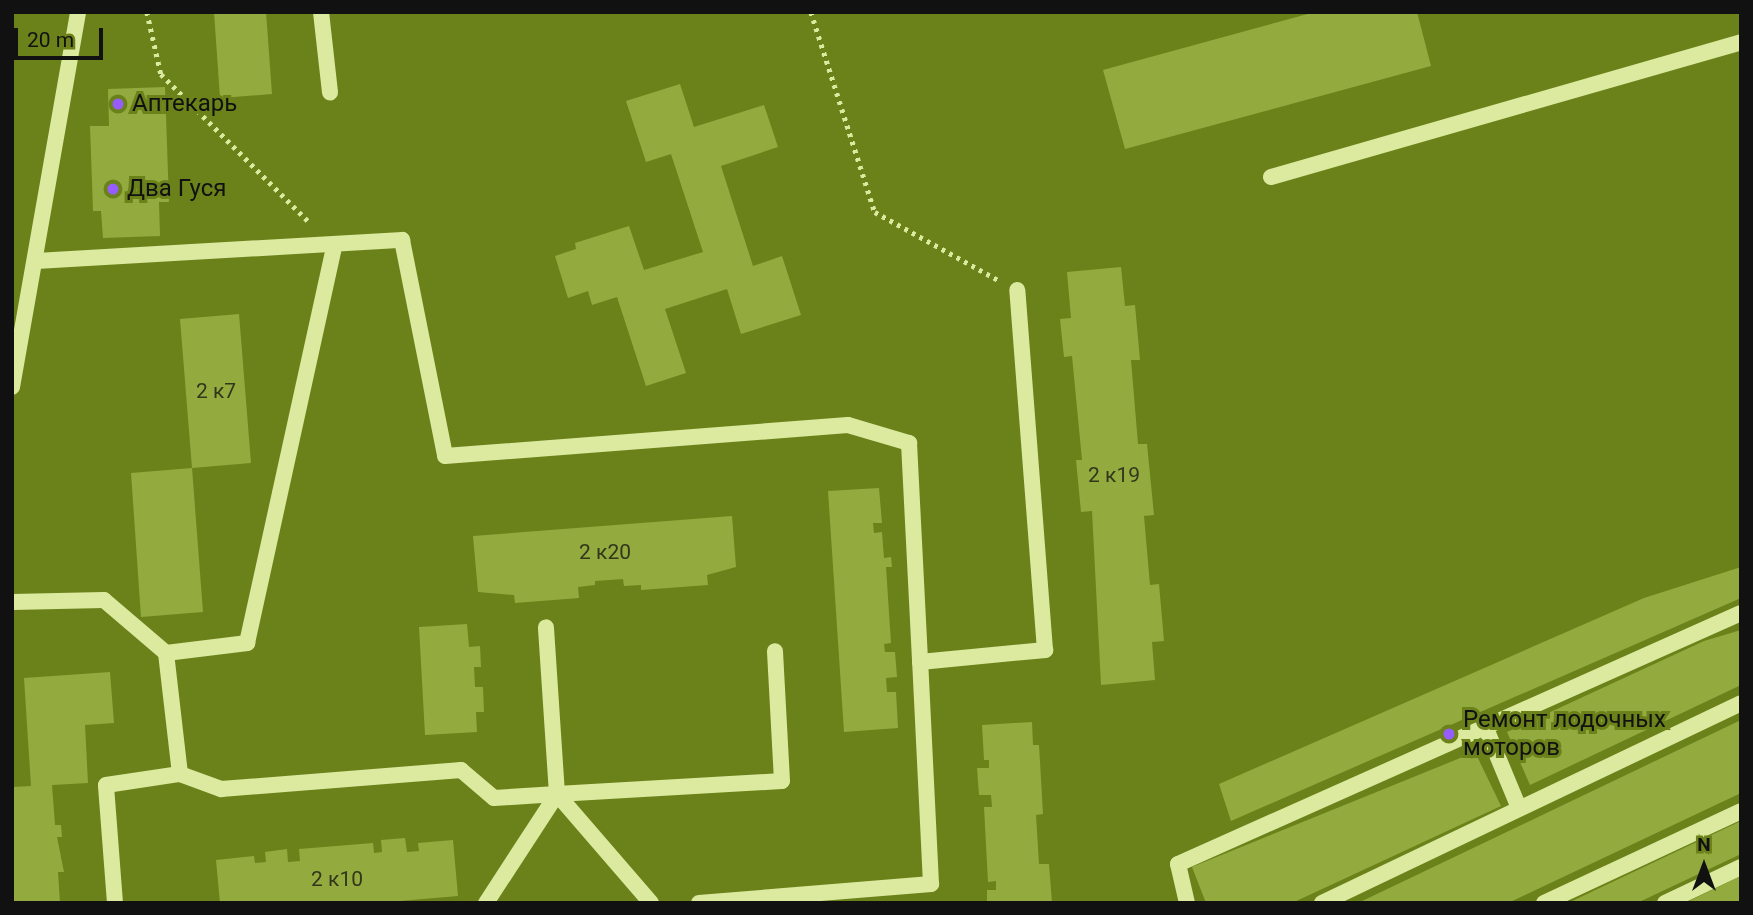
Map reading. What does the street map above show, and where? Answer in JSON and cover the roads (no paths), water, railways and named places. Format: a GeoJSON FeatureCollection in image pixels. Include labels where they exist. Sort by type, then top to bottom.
{"type":"FeatureCollection","features":[{"type":"Feature","properties":{"kind":"lane"},"geometry":{"type":"LineString","coordinates":[[12,387],[78,12]]}},
{"type":"Feature","properties":{"kind":"lane"},"geometry":{"type":"LineString","coordinates":[[321,12],[330,92]]}},
{"type":"Feature","properties":{"kind":"lane"},"geometry":{"type":"LineString","coordinates":[[1271,177],[1741,42]]}},
{"type":"Feature","properties":{"kind":"lane"},"geometry":{"type":"LineString","coordinates":[[36,261],[334,247],[402,240],[445,456],[848,425],[909,443],[931,884],[699,903]]}},
{"type":"Feature","properties":{"kind":"lane"},"geometry":{"type":"LineString","coordinates":[[166,653],[247,643],[334,247]]}},
{"type":"Feature","properties":{"kind":"lane"},"geometry":{"type":"LineString","coordinates":[[920,662],[1045,650],[1017,290]]}},
{"type":"Feature","properties":{"kind":"lane"},"geometry":{"type":"LineString","coordinates":[[12,602],[104,600],[166,653],[180,774]]}},
{"type":"Feature","properties":{"kind":"lane"},"geometry":{"type":"LineString","coordinates":[[1187,903],[1178,864],[1741,613]]}},
{"type":"Feature","properties":{"kind":"lane"},"geometry":{"type":"LineString","coordinates":[[486,903],[557,793],[546,627]]}},
{"type":"Feature","properties":{"kind":"lane"},"geometry":{"type":"LineString","coordinates":[[115,903],[106,785],[180,774],[221,789],[461,770],[494,798],[782,781],[775,651]]}},
{"type":"Feature","properties":{"kind":"lane"},"geometry":{"type":"LineString","coordinates":[[1322,903],[1741,703]]}},
{"type":"Feature","properties":{"kind":"lane"},"geometry":{"type":"LineString","coordinates":[[1485,726],[1519,808]]}},
{"type":"Feature","properties":{"kind":"lane"},"geometry":{"type":"LineString","coordinates":[[557,793],[651,903]]}},
{"type":"Feature","properties":{"kind":"lane"},"geometry":{"type":"LineString","coordinates":[[1544,903],[1741,811]]}},
{"type":"Feature","properties":{"kind":"lane"},"geometry":{"type":"LineString","coordinates":[[1665,903],[1741,867]]}},
{"type":"Feature","properties":{"kind":"place","name":"Аптекарь"},"geometry":{"type":"Point","coordinates":[118,104]}},
{"type":"Feature","properties":{"kind":"place","name":"Два Гуся"},"geometry":{"type":"Point","coordinates":[113,189]}},
{"type":"Feature","properties":{"kind":"place","name":"Ремонт лодочных моторов"},"geometry":{"type":"Point","coordinates":[1449,734]}}]}
